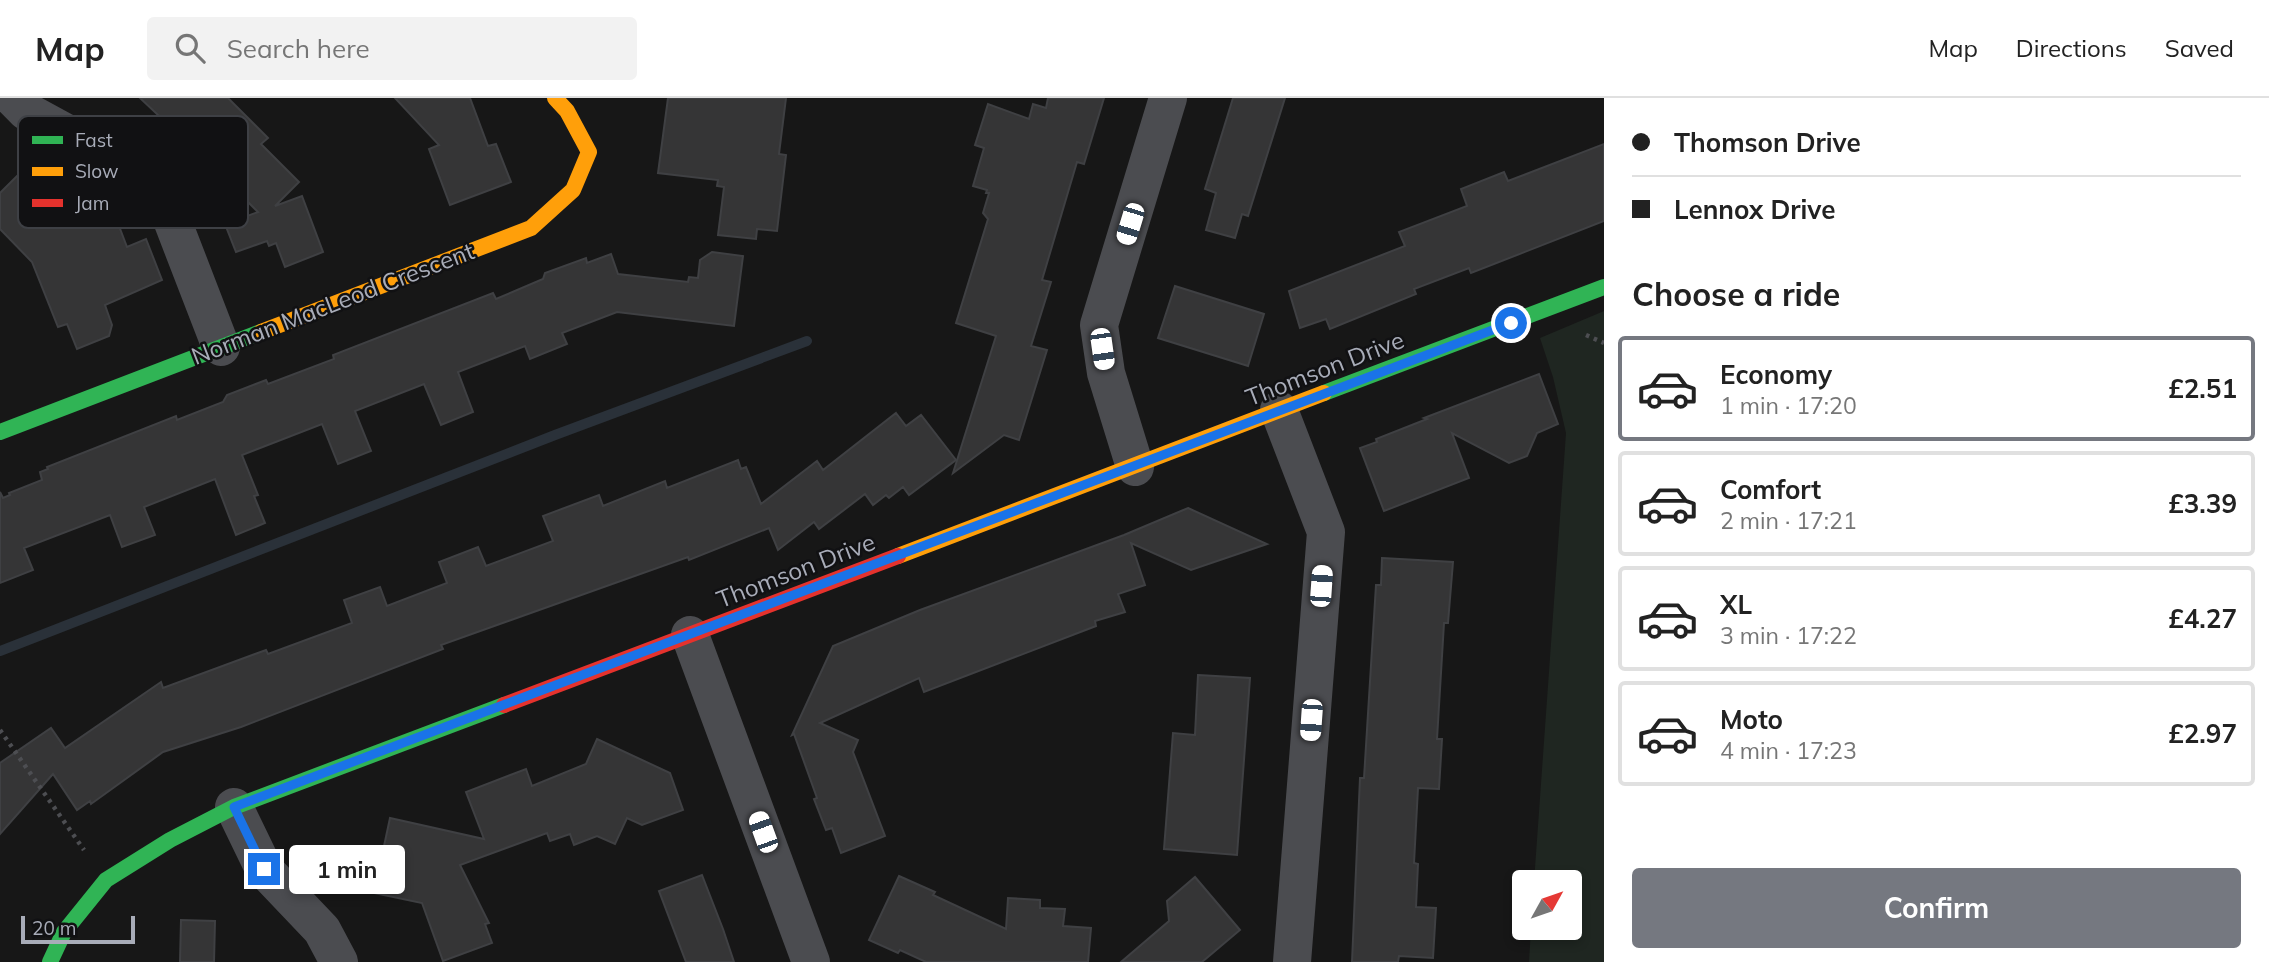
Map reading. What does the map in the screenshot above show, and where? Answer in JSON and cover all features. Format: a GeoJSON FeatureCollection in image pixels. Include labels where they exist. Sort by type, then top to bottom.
{"type":"FeatureCollection","features":[{"type":"Feature","properties":{"kind":"street"},"geometry":{"type":"LineString","coordinates":[[13,98],[35,116]]}},
{"type":"Feature","properties":{"kind":"street"},"geometry":{"type":"LineString","coordinates":[[1135,467],[1106,373],[1099,325],[1168,98]]}},
{"type":"Feature","properties":{"kind":"street","name":"Norman MacLeod Crescent"},"geometry":{"type":"LineString","coordinates":[[0,432],[531,228],[573,190],[589,152],[567,102]]}},
{"type":"Feature","properties":{"kind":"street"},"geometry":{"type":"LineString","coordinates":[[175,228],[220,347]]}},
{"type":"Feature","properties":{"kind":"street","name":"Thomson Drive"},"geometry":{"type":"LineString","coordinates":[[50,962],[64,933],[106,880],[170,840],[234,807],[1604,287]]}},
{"type":"Feature","properties":{"kind":"street"},"geometry":{"type":"LineString","coordinates":[[1279,410],[1325,532],[1292,962]]}},
{"type":"Feature","properties":{"kind":"street"},"geometry":{"type":"LineString","coordinates":[[690,635],[811,962]]}},
{"type":"Feature","properties":{"kind":"street"},"geometry":{"type":"LineString","coordinates":[[234,807],[264,869],[322,930],[339,962]]}},
{"type":"Feature","properties":{"kind":"path"},"geometry":{"type":"LineString","coordinates":[[0,730],[106,880]]}},
{"type":"Feature","properties":{"kind":"shaded area"},"geometry":{"type":"Polygon","coordinates":[[[1604,311],[1604,962],[1529,962],[1530,940],[1582,940],[1582,870],[1535,870],[1566,433],[1553,377],[1540,338],[1604,311]]]}},
{"type":"Feature","properties":{"kind":"building"},"geometry":{"type":"Polygon","coordinates":[[[140,98],[228,98],[246,116],[159,116],[140,98]]]}},
{"type":"Feature","properties":{"kind":"building"},"geometry":{"type":"Polygon","coordinates":[[[395,98],[470,98],[488,146],[496,144],[511,182],[450,205],[429,149],[439,145],[395,98]]]}},
{"type":"Feature","properties":{"kind":"building"},"geometry":{"type":"Polygon","coordinates":[[[668,98],[786,98],[779,154],[786,155],[777,231],[757,229],[756,239],[718,235],[724,187],[717,186],[718,180],[658,173],[668,98]]]}},
{"type":"Feature","properties":{"kind":"building"},"geometry":{"type":"Polygon","coordinates":[[[1048,98],[1104,98],[1084,164],[1077,162],[1042,280],[1051,282],[1031,346],[1047,350],[1019,440],[1004,435],[953,473],[996,336],[956,323],[988,219],[983,213],[989,193],[973,186],[984,148],[975,145],[988,104],[1029,119],[1033,104],[1046,108],[1048,98]]]}},
{"type":"Feature","properties":{"kind":"building"},"geometry":{"type":"Polygon","coordinates":[[[1233,98],[1285,98],[1248,216],[1242,214],[1235,238],[1206,230],[1216,193],[1205,189],[1233,98]]]}},
{"type":"Feature","properties":{"kind":"building"},"geometry":{"type":"Polygon","coordinates":[[[248,118],[268,138],[261,144],[299,182],[275,206],[302,196],[323,252],[285,267],[276,243],[269,246],[267,241],[236,252],[227,228],[248,228],[248,216],[258,212],[248,202],[248,118]]]}},
{"type":"Feature","properties":{"kind":"building"},"geometry":{"type":"Polygon","coordinates":[[[1604,144],[1604,221],[1471,273],[1469,268],[1414,289],[1416,294],[1330,329],[1326,319],[1300,328],[1289,291],[1405,246],[1399,232],[1467,206],[1461,189],[1504,172],[1508,181],[1604,144]]]}},
{"type":"Feature","properties":{"kind":"building"},"geometry":{"type":"Polygon","coordinates":[[[18,175],[18,228],[120,228],[127,247],[146,239],[162,280],[105,305],[112,325],[109,336],[77,349],[67,324],[58,327],[32,262],[0,229],[0,193],[18,175]]]}},
{"type":"Feature","properties":{"kind":"building"},"geometry":{"type":"Polygon","coordinates":[[[712,252],[743,256],[734,326],[617,312],[562,333],[567,344],[530,359],[525,346],[458,372],[473,412],[441,425],[424,384],[355,411],[371,451],[338,464],[322,424],[242,455],[258,495],[254,496],[265,523],[236,535],[215,479],[144,507],[155,535],[122,547],[110,515],[24,548],[33,570],[0,583],[0,492],[3,498],[42,480],[40,472],[48,469],[47,467],[176,416],[177,420],[223,402],[227,395],[266,380],[268,384],[334,359],[333,355],[493,293],[496,299],[543,279],[545,273],[586,258],[587,263],[611,254],[618,274],[688,282],[689,277],[698,278],[700,260],[712,252]]]}},
{"type":"Feature","properties":{"kind":"building"},"geometry":{"type":"Polygon","coordinates":[[[1175,286],[1264,314],[1248,366],[1158,338],[1175,286]]]}},
{"type":"Feature","properties":{"kind":"building"},"geometry":{"type":"Polygon","coordinates":[[[1539,374],[1558,424],[1537,433],[1527,456],[1509,463],[1452,433],[1469,478],[1384,511],[1360,448],[1427,419],[1424,418],[1539,374]]]}},
{"type":"Feature","properties":{"kind":"building"},"geometry":{"type":"Polygon","coordinates":[[[896,413],[906,426],[921,415],[956,460],[909,495],[903,487],[889,498],[886,495],[873,505],[865,494],[819,529],[814,522],[778,550],[769,528],[689,560],[688,557],[441,645],[443,649],[241,727],[163,752],[91,804],[90,801],[77,810],[53,774],[0,834],[0,763],[51,728],[65,748],[161,682],[163,688],[266,650],[268,654],[352,623],[344,600],[380,587],[387,606],[447,583],[439,562],[478,547],[486,566],[553,541],[543,516],[599,495],[603,506],[665,481],[667,488],[738,460],[741,469],[746,467],[761,504],[817,461],[823,470],[896,413]]]}},
{"type":"Feature","properties":{"kind":"building"},"geometry":{"type":"Polygon","coordinates":[[[1188,508],[1267,544],[1191,570],[1131,543],[1145,585],[1118,594],[1125,612],[1095,621],[1096,626],[924,692],[919,678],[820,723],[858,740],[853,752],[885,836],[841,853],[832,828],[826,830],[814,799],[817,798],[794,734],[792,735],[833,646],[1188,508]]]}},
{"type":"Feature","properties":{"kind":"building"},"geometry":{"type":"Polygon","coordinates":[[[1382,558],[1453,562],[1448,623],[1444,623],[1437,739],[1442,739],[1439,789],[1418,788],[1414,863],[1418,864],[1416,907],[1436,908],[1433,958],[1399,956],[1398,962],[1352,962],[1360,778],[1364,778],[1376,585],[1381,585],[1382,558]]]}},
{"type":"Feature","properties":{"kind":"building"},"geometry":{"type":"Polygon","coordinates":[[[1198,675],[1250,678],[1237,855],[1164,849],[1173,733],[1195,735],[1198,675]]]}},
{"type":"Feature","properties":{"kind":"building"},"geometry":{"type":"Polygon","coordinates":[[[597,739],[670,773],[683,810],[642,825],[627,818],[615,844],[597,836],[574,845],[570,834],[550,841],[547,833],[460,865],[489,923],[485,924],[492,943],[443,961],[422,903],[374,893],[390,818],[484,839],[466,792],[526,769],[532,786],[586,764],[597,739]]]}},
{"type":"Feature","properties":{"kind":"building"},"geometry":{"type":"Polygon","coordinates":[[[702,875],[734,962],[686,962],[659,891],[702,875]]]}},
{"type":"Feature","properties":{"kind":"building"},"geometry":{"type":"Polygon","coordinates":[[[899,876],[1006,929],[1008,898],[1040,900],[1040,908],[1065,909],[1063,926],[1091,928],[1088,962],[926,962],[869,940],[899,876]]]}},
{"type":"Feature","properties":{"kind":"building"},"geometry":{"type":"Polygon","coordinates":[[[1195,877],[1240,930],[1202,962],[1121,962],[1169,921],[1167,901],[1195,877]]]}},
{"type":"Feature","properties":{"kind":"building"},"geometry":{"type":"Polygon","coordinates":[[[181,920],[215,921],[214,962],[180,962],[181,920]]]}},
{"type":"Feature","properties":{"kind":"waterway"},"geometry":{"type":"LineString","coordinates":[[0,651],[555,435],[807,341]]}},
{"type":"Feature","properties":{"kind":"traffic: fast"},"geometry":{"type":"LineString","coordinates":[[1324,393],[1604,287]]}},
{"type":"Feature","properties":{"kind":"traffic: fast"},"geometry":{"type":"LineString","coordinates":[[0,432],[261,332]]}},
{"type":"Feature","properties":{"kind":"traffic: fast"},"geometry":{"type":"LineString","coordinates":[[50,962],[64,932],[106,880],[170,840],[234,807],[504,705]]}},
{"type":"Feature","properties":{"kind":"traffic: slow"},"geometry":{"type":"LineString","coordinates":[[261,332],[531,228],[573,190],[589,152],[567,111],[555,98]]}},
{"type":"Feature","properties":{"kind":"traffic: slow"},"geometry":{"type":"LineString","coordinates":[[898,556],[1324,393]]}},
{"type":"Feature","properties":{"kind":"traffic: jam"},"geometry":{"type":"LineString","coordinates":[[504,705],[898,556]]}},
{"type":"Feature","properties":{"kind":"route"},"geometry":{"type":"LineString","coordinates":[[264,869],[234,807],[1511,323]]}}]}
